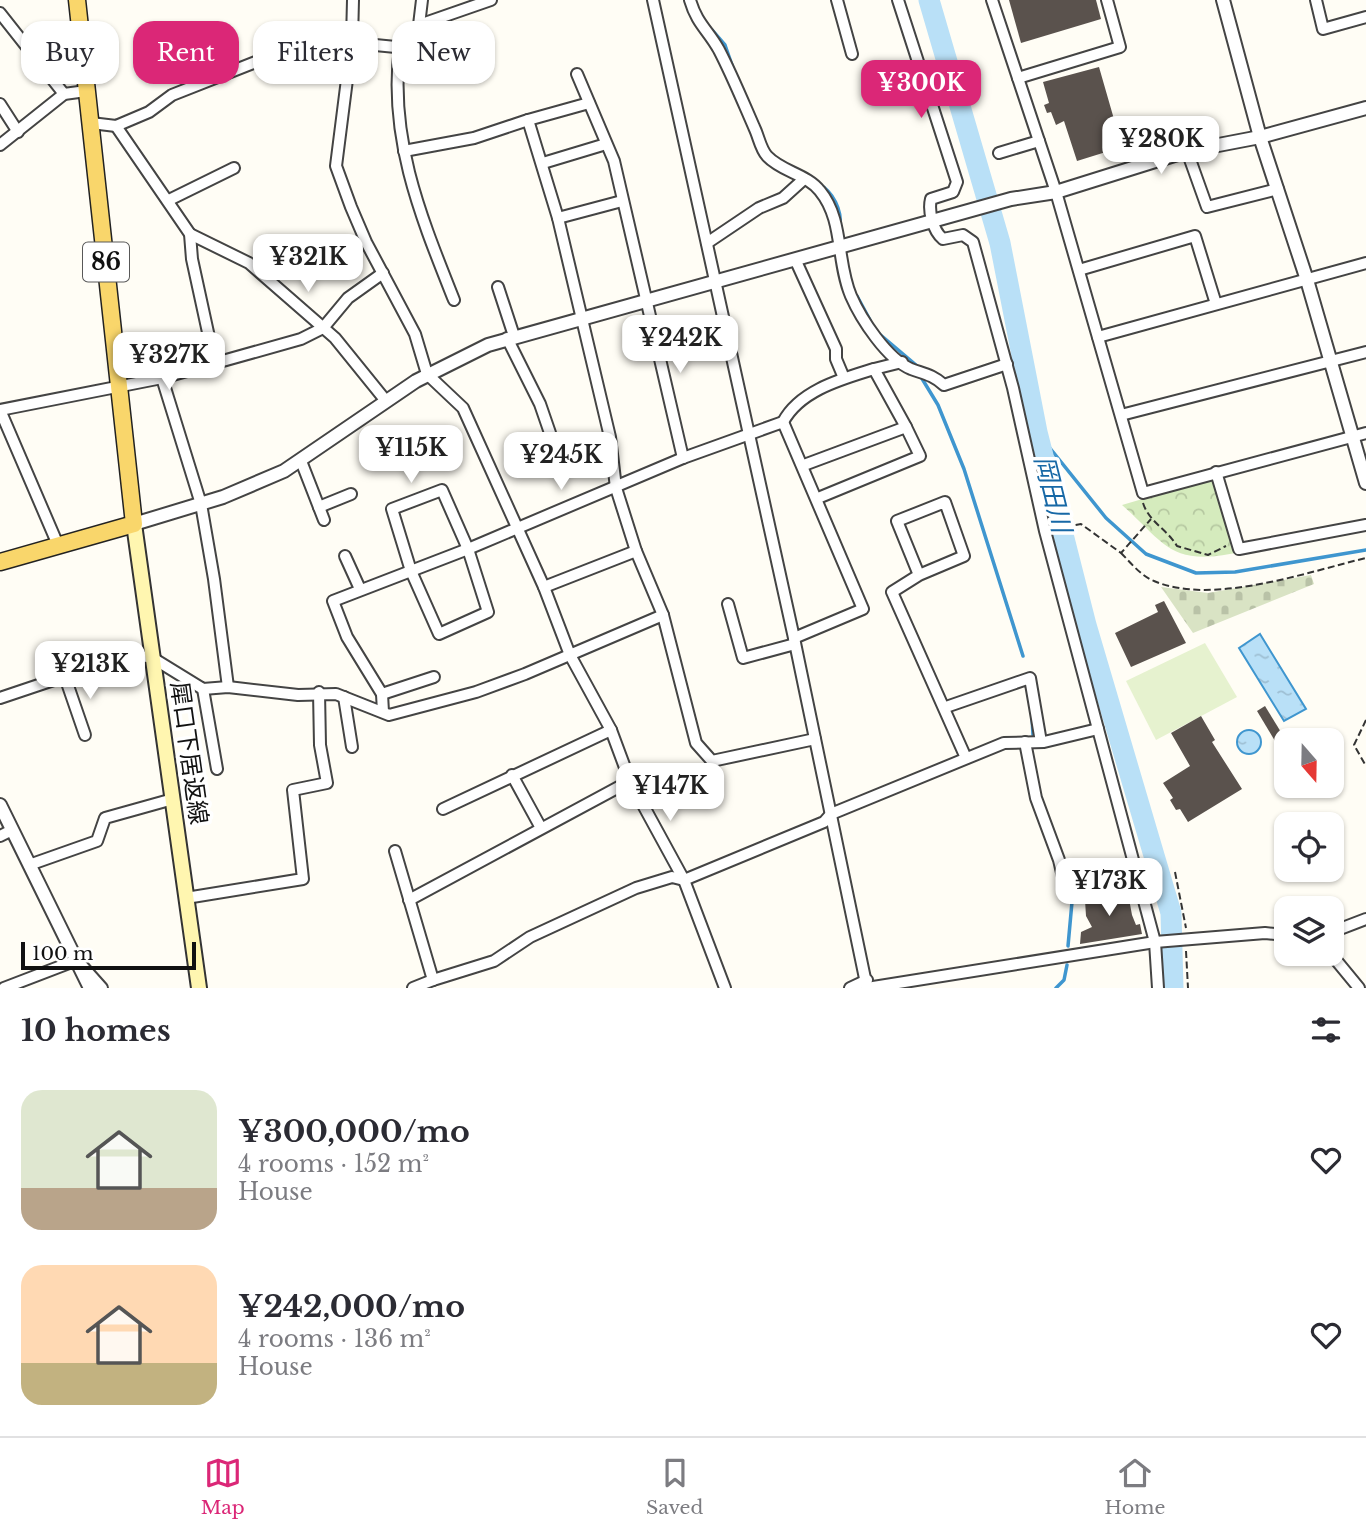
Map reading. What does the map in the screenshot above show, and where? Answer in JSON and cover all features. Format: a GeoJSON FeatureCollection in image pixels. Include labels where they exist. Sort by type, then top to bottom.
{"type":"FeatureCollection","features":[{"type":"Feature","properties":{"kind":"main road","name":"86"},"geometry":{"type":"LineString","coordinates":[[77,0],[134,524]]}},
{"type":"Feature","properties":{"kind":"main road"},"geometry":{"type":"LineString","coordinates":[[0,562],[134,524]]}},
{"type":"Feature","properties":{"kind":"main road","name":"犀口下居返線"},"geometry":{"type":"LineString","coordinates":[[134,524],[199,988]]}},
{"type":"Feature","properties":{"kind":"street"},"geometry":{"type":"LineString","coordinates":[[352,21],[353,0]]}},
{"type":"Feature","properties":{"kind":"street"},"geometry":{"type":"LineString","coordinates":[[419,21],[422,0]]}},
{"type":"Feature","properties":{"kind":"street"},"geometry":{"type":"LineString","coordinates":[[431,21],[491,0]]}},
{"type":"Feature","properties":{"kind":"street"},"geometry":{"type":"LineString","coordinates":[[653,0],[795,641],[867,985]]}},
{"type":"Feature","properties":{"kind":"street"},"geometry":{"type":"LineString","coordinates":[[690,0],[696,20],[716,46],[727,68],[764,152],[778,166],[819,189],[836,216],[837,247],[852,298],[875,337],[912,369],[933,375],[944,385],[1007,364]]}},
{"type":"Feature","properties":{"kind":"street"},"geometry":{"type":"LineString","coordinates":[[837,0],[852,54]]}},
{"type":"Feature","properties":{"kind":"street"},"geometry":{"type":"LineString","coordinates":[[898,0],[957,183],[953,192],[932,199],[933,220],[937,233],[943,239],[963,235],[973,242],[1007,364],[1045,531],[1158,942],[1157,988]]}},
{"type":"Feature","properties":{"kind":"street"},"geometry":{"type":"LineString","coordinates":[[992,0],[1056,192],[1143,493],[1366,433]]}},
{"type":"Feature","properties":{"kind":"street"},"geometry":{"type":"LineString","coordinates":[[1018,78],[1120,47],[1107,0]]}},
{"type":"Feature","properties":{"kind":"street"},"geometry":{"type":"LineString","coordinates":[[1223,0],[1260,137],[1332,362],[1366,482]]}},
{"type":"Feature","properties":{"kind":"street"},"geometry":{"type":"LineString","coordinates":[[1316,0],[1323,29],[1366,17]]}},
{"type":"Feature","properties":{"kind":"street"},"geometry":{"type":"LineString","coordinates":[[0,13],[19,41],[64,94]]}},
{"type":"Feature","properties":{"kind":"street"},"geometry":{"type":"LineString","coordinates":[[91,123],[116,126],[149,112],[172,95],[253,63]]}},
{"type":"Feature","properties":{"kind":"street"},"geometry":{"type":"LineString","coordinates":[[576,74],[614,161],[683,458]]}},
{"type":"Feature","properties":{"kind":"street"},"geometry":{"type":"LineString","coordinates":[[346,84],[335,166],[366,242],[415,334],[427,374],[463,408],[544,587],[570,655],[611,730],[630,781],[684,880],[725,988]]}},
{"type":"Feature","properties":{"kind":"street"},"geometry":{"type":"LineString","coordinates":[[395,84],[404,151],[418,209],[454,300]]}},
{"type":"Feature","properties":{"kind":"street"},"geometry":{"type":"LineString","coordinates":[[0,145],[64,94],[86,91]]}},
{"type":"Feature","properties":{"kind":"street"},"geometry":{"type":"LineString","coordinates":[[404,151],[474,138],[589,103]]}},
{"type":"Feature","properties":{"kind":"street"},"geometry":{"type":"LineString","coordinates":[[0,104],[18,132]]}},
{"type":"Feature","properties":{"kind":"street"},"geometry":{"type":"LineString","coordinates":[[134,524],[201,504],[266,480],[301,461],[427,374],[511,337],[969,210],[1011,199],[1056,192],[1187,151],[1260,137],[1366,108]]}},
{"type":"Feature","properties":{"kind":"street"},"geometry":{"type":"LineString","coordinates":[[528,120],[558,218],[610,437],[616,488],[636,551],[663,615],[696,743],[712,761],[815,739]]}},
{"type":"Feature","properties":{"kind":"street"},"geometry":{"type":"LineString","coordinates":[[116,126],[190,234],[192,259],[209,337],[209,362]]}},
{"type":"Feature","properties":{"kind":"street"},"geometry":{"type":"LineString","coordinates":[[999,153],[1039,141]]}},
{"type":"Feature","properties":{"kind":"street"},"geometry":{"type":"LineString","coordinates":[[543,163],[606,144]]}},
{"type":"Feature","properties":{"kind":"street"},"geometry":{"type":"LineString","coordinates":[[1187,151],[1207,207],[1278,189]]}},
{"type":"Feature","properties":{"kind":"street"},"geometry":{"type":"LineString","coordinates":[[169,200],[234,167]]}},
{"type":"Feature","properties":{"kind":"street"},"geometry":{"type":"LineString","coordinates":[[707,243],[759,208],[783,198],[804,179]]}},
{"type":"Feature","properties":{"kind":"street"},"geometry":{"type":"LineString","coordinates":[[558,218],[622,201]]}},
{"type":"Feature","properties":{"kind":"street"},"geometry":{"type":"LineString","coordinates":[[190,234],[249,263],[359,363],[386,401]]}},
{"type":"Feature","properties":{"kind":"street"},"geometry":{"type":"LineString","coordinates":[[1079,270],[1195,236],[1216,304]]}},
{"type":"Feature","properties":{"kind":"street"},"geometry":{"type":"LineString","coordinates":[[795,259],[836,349],[836,359],[844,378]]}},
{"type":"Feature","properties":{"kind":"street"},"geometry":{"type":"LineString","coordinates":[[1098,337],[1366,263]]}},
{"type":"Feature","properties":{"kind":"street"},"geometry":{"type":"LineString","coordinates":[[58,545],[0,410],[162,377],[209,362],[269,349],[323,328],[348,298],[383,273]]}},
{"type":"Feature","properties":{"kind":"street"},"geometry":{"type":"LineString","coordinates":[[498,287],[511,337],[550,433]]}},
{"type":"Feature","properties":{"kind":"street"},"geometry":{"type":"LineString","coordinates":[[1121,415],[1366,352]]}},
{"type":"Feature","properties":{"kind":"street"},"geometry":{"type":"LineString","coordinates":[[383,712],[383,694],[348,637],[332,601],[468,549],[683,458],[783,422],[797,404],[815,391],[844,378],[902,362]]}},
{"type":"Feature","properties":{"kind":"street"},"geometry":{"type":"LineString","coordinates":[[818,498],[920,456],[874,369]]}},
{"type":"Feature","properties":{"kind":"street"},"geometry":{"type":"LineString","coordinates":[[162,377],[201,504],[215,579],[228,687]]}},
{"type":"Feature","properties":{"kind":"street"},"geometry":{"type":"LineString","coordinates":[[728,604],[743,657],[795,641],[863,608],[804,465],[783,422]]}},
{"type":"Feature","properties":{"kind":"street"},"geometry":{"type":"LineString","coordinates":[[804,465],[906,427]]}},
{"type":"Feature","properties":{"kind":"street"},"geometry":{"type":"LineString","coordinates":[[301,461],[324,520]]}},
{"type":"Feature","properties":{"kind":"street"},"geometry":{"type":"LineString","coordinates":[[1216,472],[1239,548],[1366,525]]}},
{"type":"Feature","properties":{"kind":"street"},"geometry":{"type":"LineString","coordinates":[[443,490],[468,549],[488,612],[439,634],[411,571],[392,509],[443,490]]}},
{"type":"Feature","properties":{"kind":"street"},"geometry":{"type":"LineString","coordinates":[[319,507],[351,494]]}},
{"type":"Feature","properties":{"kind":"street"},"geometry":{"type":"LineString","coordinates":[[919,575],[897,521],[945,502],[964,556],[919,575],[892,592],[946,707],[966,758]]}},
{"type":"Feature","properties":{"kind":"street"},"geometry":{"type":"LineString","coordinates":[[544,587],[636,551]]}},
{"type":"Feature","properties":{"kind":"street"},"geometry":{"type":"LineString","coordinates":[[345,556],[360,589]]}},
{"type":"Feature","properties":{"kind":"street"},"geometry":{"type":"LineString","coordinates":[[0,698],[125,656],[151,657],[203,689],[228,687],[298,695],[319,692],[344,697],[389,715],[476,692],[663,615]]}},
{"type":"Feature","properties":{"kind":"street"},"geometry":{"type":"LineString","coordinates":[[65,677],[85,735]]}},
{"type":"Feature","properties":{"kind":"street"},"geometry":{"type":"LineString","coordinates":[[383,694],[434,677]]}},
{"type":"Feature","properties":{"kind":"street"},"geometry":{"type":"LineString","coordinates":[[946,707],[1030,678],[1041,742]]}},
{"type":"Feature","properties":{"kind":"street"},"geometry":{"type":"LineString","coordinates":[[203,689],[217,769]]}},
{"type":"Feature","properties":{"kind":"street"},"geometry":{"type":"LineString","coordinates":[[187,898],[303,879],[293,790],[327,783],[320,745],[319,692]]}},
{"type":"Feature","properties":{"kind":"street"},"geometry":{"type":"LineString","coordinates":[[344,697],[352,747]]}},
{"type":"Feature","properties":{"kind":"street"},"geometry":{"type":"LineString","coordinates":[[413,988],[494,961],[530,937],[636,888],[672,877],[684,880],[824,822],[831,814],[1004,743],[1041,742],[1098,729]]}},
{"type":"Feature","properties":{"kind":"street"},"geometry":{"type":"LineString","coordinates":[[443,809],[611,730]]}},
{"type":"Feature","properties":{"kind":"street"},"geometry":{"type":"LineString","coordinates":[[1025,742],[1036,798],[1059,860],[1067,894]]}},
{"type":"Feature","properties":{"kind":"street"},"geometry":{"type":"LineString","coordinates":[[213,750],[228,753]]}},
{"type":"Feature","properties":{"kind":"street"},"geometry":{"type":"LineString","coordinates":[[512,775],[541,828]]}},
{"type":"Feature","properties":{"kind":"street"},"geometry":{"type":"LineString","coordinates":[[409,900],[630,781]]}},
{"type":"Feature","properties":{"kind":"street"},"geometry":{"type":"LineString","coordinates":[[29,864],[97,841],[105,818],[173,799]]}},
{"type":"Feature","properties":{"kind":"street"},"geometry":{"type":"LineString","coordinates":[[0,805],[90,988]]}},
{"type":"Feature","properties":{"kind":"street"},"geometry":{"type":"LineString","coordinates":[[0,836],[12,830]]}},
{"type":"Feature","properties":{"kind":"street"},"geometry":{"type":"LineString","coordinates":[[395,851],[433,981]]}},
{"type":"Feature","properties":{"kind":"street"},"geometry":{"type":"LineString","coordinates":[[1344,927],[1366,919]]}},
{"type":"Feature","properties":{"kind":"street"},"geometry":{"type":"LineString","coordinates":[[850,988],[1186,938],[1274,935]]}},
{"type":"Feature","properties":{"kind":"street"},"geometry":{"type":"LineString","coordinates":[[4,988],[77,960]]}},
{"type":"Feature","properties":{"kind":"street"},"geometry":{"type":"LineString","coordinates":[[77,960],[102,988]]}},
{"type":"Feature","properties":{"kind":"street"},"geometry":{"type":"LineString","coordinates":[[1341,966],[1359,988]]}},
{"type":"Feature","properties":{"kind":"path"},"geometry":{"type":"LineString","coordinates":[[1143,493],[1144,506],[1151,519],[1168,533],[1177,546],[1208,555],[1237,542]]}},
{"type":"Feature","properties":{"kind":"path"},"geometry":{"type":"LineString","coordinates":[[1121,553],[1151,519]]}},
{"type":"Feature","properties":{"kind":"path"},"geometry":{"type":"LineString","coordinates":[[1045,531],[1075,524],[1088,528],[1121,553],[1143,576],[1155,582],[1207,591],[1366,558]]}},
{"type":"Feature","properties":{"kind":"path"},"geometry":{"type":"LineString","coordinates":[[1366,720],[1354,745],[1366,766]]}},
{"type":"Feature","properties":{"kind":"green space"},"geometry":{"type":"Polygon","coordinates":[[[1207,480],[1214,483],[1236,553],[1214,556],[1182,554],[1159,540],[1122,505],[1207,480]]]}},
{"type":"Feature","properties":{"kind":"green space"},"geometry":{"type":"Polygon","coordinates":[[[1311,575],[1314,584],[1193,633],[1161,587],[1208,593],[1311,575]]]}},
{"type":"Feature","properties":{"kind":"green space"},"geometry":{"type":"Polygon","coordinates":[[[1205,643],[1237,697],[1156,740],[1126,681],[1205,643]]]}},
{"type":"Feature","properties":{"kind":"water"},"geometry":{"type":"Polygon","coordinates":[[[1260,634],[1306,709],[1284,721],[1239,648],[1260,634]]]}},
{"type":"Feature","properties":{"kind":"water"},"geometry":{"type":"Polygon","coordinates":[[[1244,730],[1254,730],[1261,737],[1261,747],[1254,754],[1244,754],[1237,747],[1237,737],[1244,730]]]}},
{"type":"Feature","properties":{"kind":"building"},"geometry":{"type":"Polygon","coordinates":[[[1009,0],[1096,0],[1101,19],[1021,43],[1009,0]]]}},
{"type":"Feature","properties":{"kind":"building"},"geometry":{"type":"Polygon","coordinates":[[[1099,67],[1122,147],[1077,161],[1064,121],[1056,125],[1051,112],[1047,113],[1044,105],[1049,103],[1043,82],[1099,67]]]}},
{"type":"Feature","properties":{"kind":"building"},"geometry":{"type":"Polygon","coordinates":[[[1164,601],[1186,643],[1131,667],[1115,633],[1158,612],[1155,605],[1164,601]]]}},
{"type":"Feature","properties":{"kind":"building"},"geometry":{"type":"Polygon","coordinates":[[[1265,706],[1278,728],[1274,728],[1274,739],[1257,711],[1265,706]]]}},
{"type":"Feature","properties":{"kind":"building"},"geometry":{"type":"Polygon","coordinates":[[[1201,716],[1215,740],[1212,742],[1242,789],[1188,822],[1180,809],[1176,810],[1170,800],[1173,798],[1163,783],[1190,766],[1171,733],[1201,716]]]}},
{"type":"Feature","properties":{"kind":"building"},"geometry":{"type":"Polygon","coordinates":[[[1118,890],[1119,895],[1128,893],[1132,915],[1136,925],[1140,924],[1142,934],[1080,944],[1081,932],[1092,927],[1086,916],[1085,900],[1118,890]]]}},
{"type":"Feature","properties":{"kind":"waterway","name":"岡田川"},"geometry":{"type":"LineString","coordinates":[[929,0],[1000,243],[1037,432],[1086,625],[1171,913],[1173,988]]}},
{"type":"Feature","properties":{"kind":"waterway"},"geometry":{"type":"LineString","coordinates":[[712,30],[725,45],[733,68]]}},
{"type":"Feature","properties":{"kind":"waterway"},"geometry":{"type":"LineString","coordinates":[[819,184],[836,202],[840,226]]}},
{"type":"Feature","properties":{"kind":"waterway"},"geometry":{"type":"LineString","coordinates":[[857,296],[870,320]]}},
{"type":"Feature","properties":{"kind":"waterway"},"geometry":{"type":"LineString","coordinates":[[877,332],[916,365]]}},
{"type":"Feature","properties":{"kind":"waterway"},"geometry":{"type":"LineString","coordinates":[[921,377],[938,405],[964,469],[1023,656]]}},
{"type":"Feature","properties":{"kind":"waterway"},"geometry":{"type":"LineString","coordinates":[[1037,432],[1106,518],[1146,554],[1196,573],[1235,572],[1366,550]]}},
{"type":"Feature","properties":{"kind":"waterway"},"geometry":{"type":"LineString","coordinates":[[1032,717],[1033,735]]}},
{"type":"Feature","properties":{"kind":"waterway"},"geometry":{"type":"LineString","coordinates":[[1068,946],[1073,891],[1069,879]]}},
{"type":"Feature","properties":{"kind":"waterway"},"geometry":{"type":"LineString","coordinates":[[1056,988],[1064,980],[1067,965]]}}]}
